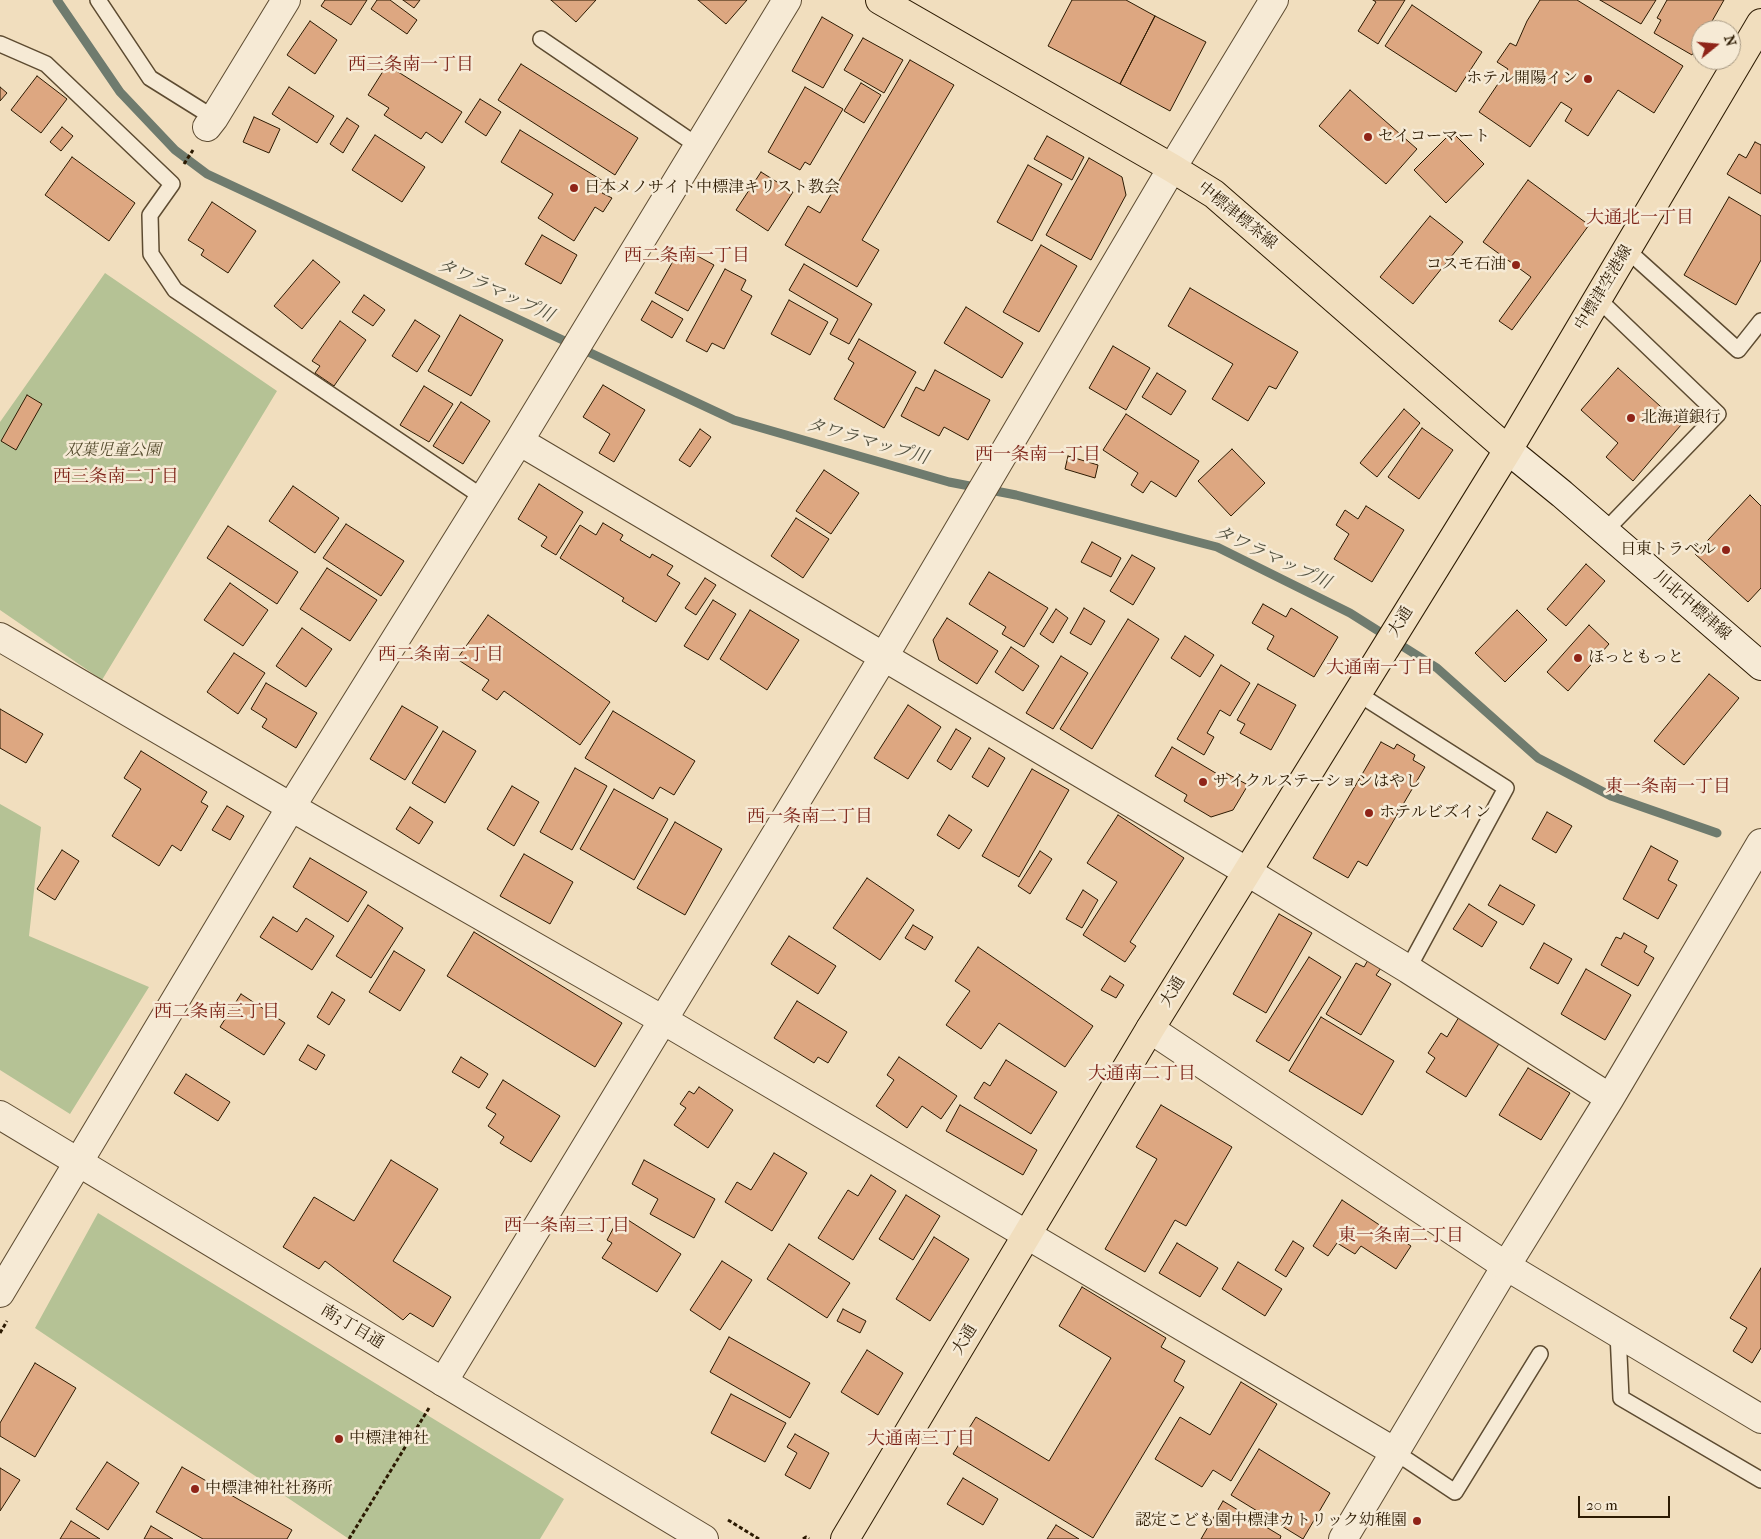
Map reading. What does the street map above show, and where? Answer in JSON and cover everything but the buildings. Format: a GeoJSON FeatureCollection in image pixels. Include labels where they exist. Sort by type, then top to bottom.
{"type":"FeatureCollection","features":[{"type":"Feature","properties":{"kind":"main road","name":"中標津標茶線"},"geometry":{"type":"LineString","coordinates":[[880,0],[1214,194],[1508,450]]}},
{"type":"Feature","properties":{"kind":"main road","name":"中標津空港線"},"geometry":{"type":"LineString","coordinates":[[1508,450],[1761,23]]}},
{"type":"Feature","properties":{"kind":"main road","name":"大通"},"geometry":{"type":"LineString","coordinates":[[845,1539],[1246,871],[1508,450]]}},
{"type":"Feature","properties":{"kind":"street"},"geometry":{"type":"LineString","coordinates":[[205,131],[286,0]]}},
{"type":"Feature","properties":{"kind":"street"},"geometry":{"type":"LineString","coordinates":[[5,1305],[78,1162],[291,807],[484,498],[787,0]]}},
{"type":"Feature","properties":{"kind":"street"},"geometry":{"type":"LineString","coordinates":[[438,1393],[884,658],[1172,168],[1274,0]]}},
{"type":"Feature","properties":{"kind":"street"},"geometry":{"type":"LineString","coordinates":[[519,441],[1246,871],[1408,969],[1610,1098]]}},
{"type":"Feature","properties":{"kind":"street","name":"川北中標津線"},"geometry":{"type":"LineString","coordinates":[[1508,450],[1761,666]]}},
{"type":"Feature","properties":{"kind":"street"},"geometry":{"type":"LineString","coordinates":[[0,636],[291,807],[663,1020],[1395,1452]]}},
{"type":"Feature","properties":{"kind":"street"},"geometry":{"type":"LineString","coordinates":[[1343,1539],[1506,1266],[1610,1098],[1761,843]]}},
{"type":"Feature","properties":{"kind":"street"},"geometry":{"type":"LineString","coordinates":[[1150,1029],[1506,1266],[1761,1419]]}},
{"type":"Feature","properties":{"kind":"street","name":"南3丁目通"},"geometry":{"type":"LineString","coordinates":[[0,1115],[78,1162],[438,1393],[704,1539]]}},
{"type":"Feature","properties":{"kind":"lane"},"geometry":{"type":"LineString","coordinates":[[98,0],[150,78],[205,131]]}},
{"type":"Feature","properties":{"kind":"lane"},"geometry":{"type":"LineString","coordinates":[[540,40],[698,146]]}},
{"type":"Feature","properties":{"kind":"lane"},"geometry":{"type":"LineString","coordinates":[[0,44],[46,64],[172,184],[150,216],[151,254],[175,290],[484,498]]}},
{"type":"Feature","properties":{"kind":"lane"},"geometry":{"type":"LineString","coordinates":[[1627,250],[1738,350],[1761,321]]}},
{"type":"Feature","properties":{"kind":"lane"},"geometry":{"type":"LineString","coordinates":[[1598,299],[1718,414],[1605,531]]}},
{"type":"Feature","properties":{"kind":"lane"},"geometry":{"type":"LineString","coordinates":[[1357,693],[1506,788],[1408,969]]}},
{"type":"Feature","properties":{"kind":"lane"},"geometry":{"type":"LineString","coordinates":[[1618,1333],[1621,1398],[1761,1480]]}},
{"type":"Feature","properties":{"kind":"lane"},"geometry":{"type":"LineString","coordinates":[[1395,1452],[1456,1492],[1540,1354]]}},
{"type":"Feature","properties":{"kind":"path"},"geometry":{"type":"LineString","coordinates":[[179,172],[205,131]]}},
{"type":"Feature","properties":{"kind":"path"},"geometry":{"type":"LineString","coordinates":[[0,1333],[5,1305]]}},
{"type":"Feature","properties":{"kind":"path"},"geometry":{"type":"LineString","coordinates":[[349,1539],[438,1393]]}},
{"type":"Feature","properties":{"kind":"path"},"geometry":{"type":"LineString","coordinates":[[803,1539],[809,1539]]}},
{"type":"Feature","properties":{"kind":"green space","name":"双葉児童公園"},"geometry":{"type":"Polygon","coordinates":[[[105,273],[277,391],[102,680],[0,610],[0,422],[105,273]]]}},
{"type":"Feature","properties":{"kind":"green space"},"geometry":{"type":"Polygon","coordinates":[[[0,804],[41,827],[29,936],[149,987],[70,1114],[0,1070],[0,804]]]}},
{"type":"Feature","properties":{"kind":"green space","name":"中標津神社"},"geometry":{"type":"Polygon","coordinates":[[[98,1213],[564,1499],[540,1539],[349,1539],[35,1328],[98,1213]]]}},
{"type":"Feature","properties":{"kind":"waterway","name":"タワラマップ川"},"geometry":{"type":"LineString","coordinates":[[57,0],[120,92],[175,150],[207,174],[734,420],[949,482],[1016,495],[1217,547],[1350,613],[1437,668],[1538,758],[1611,796],[1717,833]]}},
{"type":"Feature","properties":{"kind":"place","name":"ホテル開陽イン"},"geometry":{"type":"Point","coordinates":[1588,79]}},
{"type":"Feature","properties":{"kind":"place","name":"セイコーマート"},"geometry":{"type":"Point","coordinates":[1368,137]}},
{"type":"Feature","properties":{"kind":"place","name":"日本メノサイト中標津キリスト教会"},"geometry":{"type":"Point","coordinates":[574,188]}},
{"type":"Feature","properties":{"kind":"place","name":"コスモ石油"},"geometry":{"type":"Point","coordinates":[1516,265]}},
{"type":"Feature","properties":{"kind":"place","name":"北海道銀行"},"geometry":{"type":"Point","coordinates":[1631,418]}},
{"type":"Feature","properties":{"kind":"place","name":"日東トラベル"},"geometry":{"type":"Point","coordinates":[1726,550]}},
{"type":"Feature","properties":{"kind":"place","name":"ほっともっと"},"geometry":{"type":"Point","coordinates":[1578,658]}},
{"type":"Feature","properties":{"kind":"place","name":"サイクルステーションはやし"},"geometry":{"type":"Point","coordinates":[1203,782]}},
{"type":"Feature","properties":{"kind":"place","name":"ホテルビズイン"},"geometry":{"type":"Point","coordinates":[1369,813]}},
{"type":"Feature","properties":{"kind":"place","name":"中標津神社"},"geometry":{"type":"Point","coordinates":[339,1439]}},
{"type":"Feature","properties":{"kind":"place","name":"中標津神社社務所"},"geometry":{"type":"Point","coordinates":[195,1489]}},
{"type":"Feature","properties":{"kind":"place","name":"認定こども園中標津カトリック幼稚園"},"geometry":{"type":"Point","coordinates":[1417,1521]}},
{"type":"Feature","properties":{"kind":"district","name":"西三条南一丁目"},"geometry":{"type":"Point","coordinates":[411,66]}},
{"type":"Feature","properties":{"kind":"district","name":"大通北一丁目"},"geometry":{"type":"Point","coordinates":[1640,219]}},
{"type":"Feature","properties":{"kind":"district","name":"西二条南一丁目"},"geometry":{"type":"Point","coordinates":[687,257]}},
{"type":"Feature","properties":{"kind":"district","name":"西一条南一丁目"},"geometry":{"type":"Point","coordinates":[1038,456]}},
{"type":"Feature","properties":{"kind":"district","name":"西三条南二丁目"},"geometry":{"type":"Point","coordinates":[116,478]}},
{"type":"Feature","properties":{"kind":"district","name":"西二条南二丁目"},"geometry":{"type":"Point","coordinates":[441,656]}},
{"type":"Feature","properties":{"kind":"district","name":"大通南一丁目"},"geometry":{"type":"Point","coordinates":[1380,669]}},
{"type":"Feature","properties":{"kind":"district","name":"東一条南一丁目"},"geometry":{"type":"Point","coordinates":[1668,788]}},
{"type":"Feature","properties":{"kind":"district","name":"西一条南二丁目"},"geometry":{"type":"Point","coordinates":[810,818]}},
{"type":"Feature","properties":{"kind":"district","name":"西二条南三丁目"},"geometry":{"type":"Point","coordinates":[217,1013]}},
{"type":"Feature","properties":{"kind":"district","name":"大通南二丁目"},"geometry":{"type":"Point","coordinates":[1142,1075]}},
{"type":"Feature","properties":{"kind":"district","name":"西一条南三丁目"},"geometry":{"type":"Point","coordinates":[567,1227]}},
{"type":"Feature","properties":{"kind":"district","name":"東一条南二丁目"},"geometry":{"type":"Point","coordinates":[1401,1237]}},
{"type":"Feature","properties":{"kind":"district","name":"大通南三丁目"},"geometry":{"type":"Point","coordinates":[921,1440]}}]}
